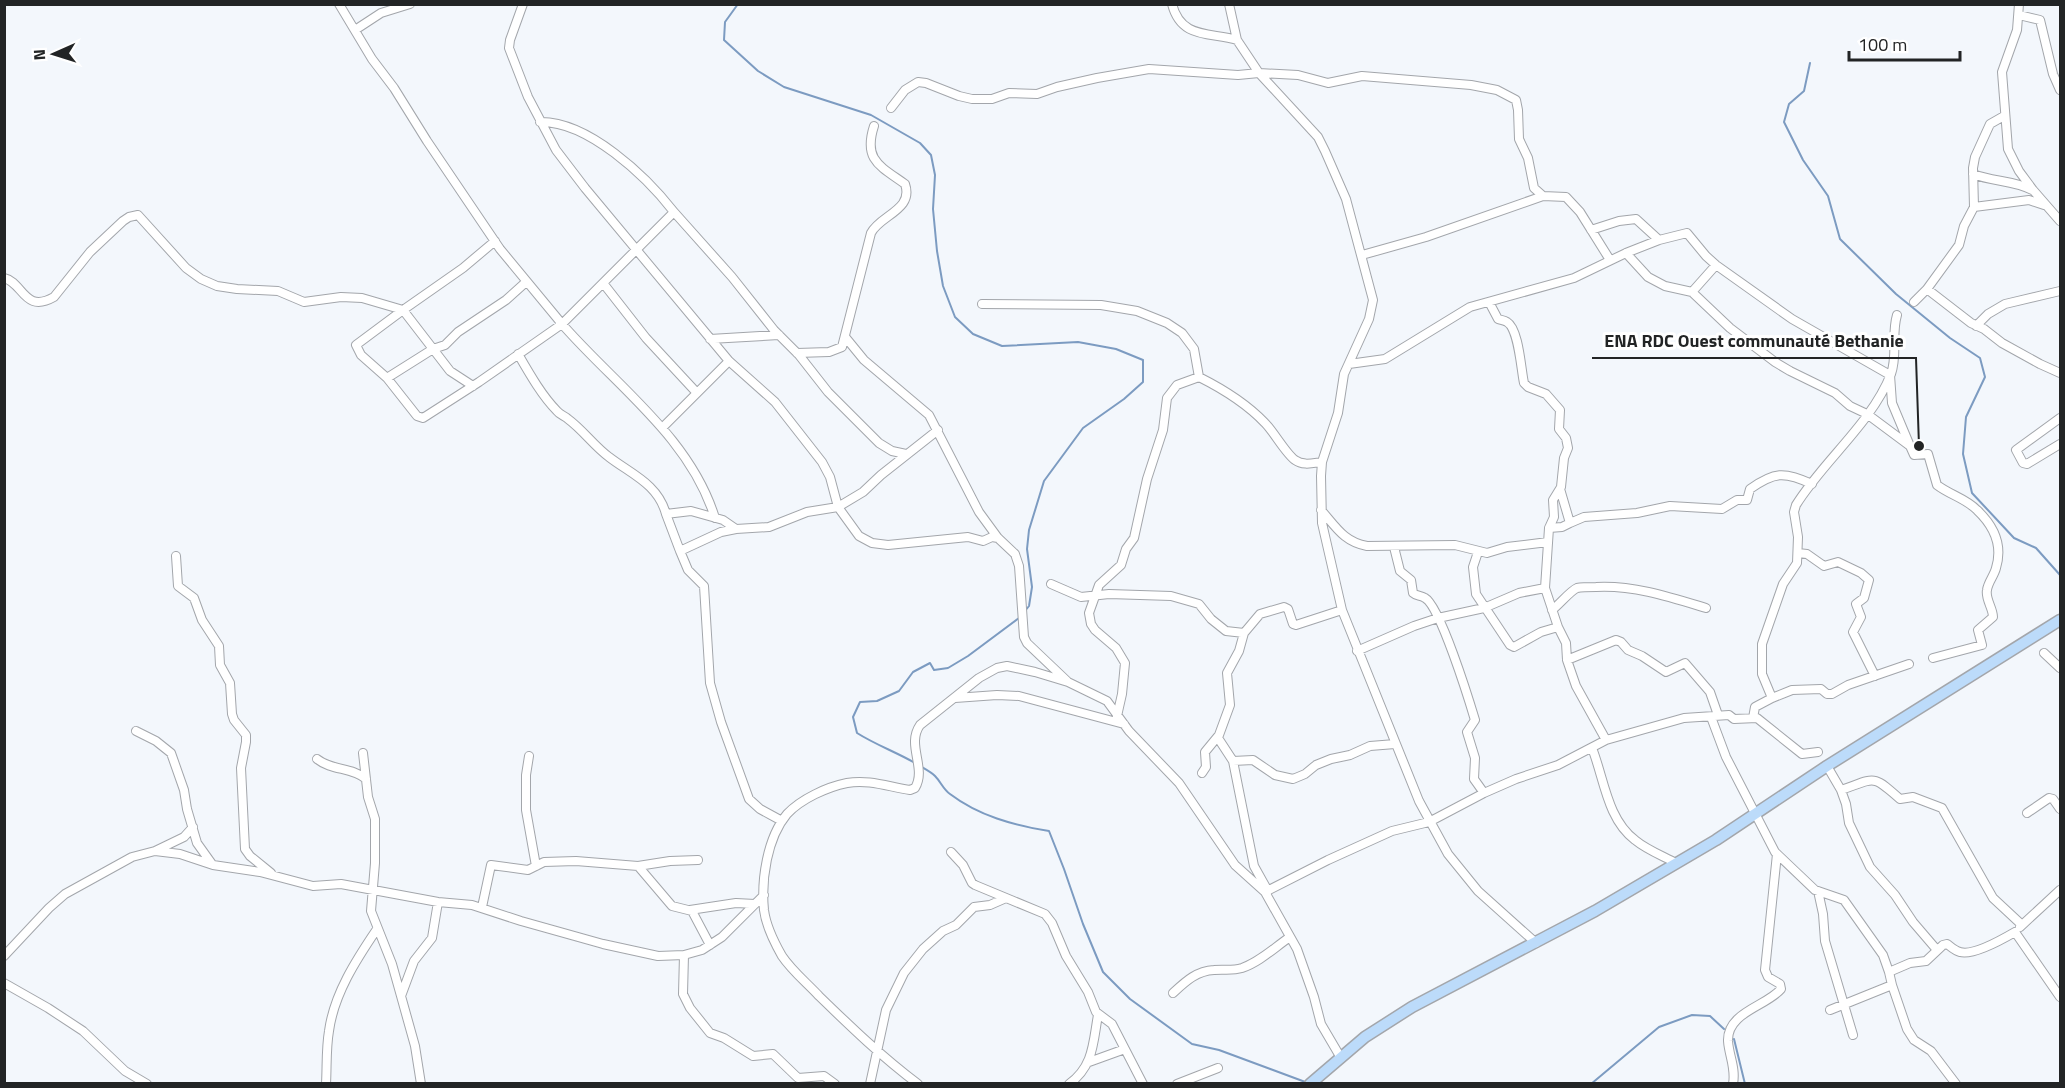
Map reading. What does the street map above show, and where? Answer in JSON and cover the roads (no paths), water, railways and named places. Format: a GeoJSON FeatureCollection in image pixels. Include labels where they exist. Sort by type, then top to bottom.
{"type":"FeatureCollection","features":[{"type":"Feature","properties":{"kind":"main road"},"geometry":{"type":"LineString","coordinates":[[1310,1083],[1365,1037],[1412,1007],[1536,943],[1716,840],[1827,766],[2061,620]]}},
{"type":"Feature","properties":{"kind":"street"},"geometry":{"type":"LineString","coordinates":[[339,4],[372,59],[394,88],[426,141],[495,241],[526,282],[588,354],[679,447],[704,486],[716,518]]}},
{"type":"Feature","properties":{"kind":"street"},"geometry":{"type":"LineString","coordinates":[[355,30],[381,12],[410,4]]}},
{"type":"Feature","properties":{"kind":"street"},"geometry":{"type":"LineString","coordinates":[[523,4],[509,48],[540,122],[556,150],[729,361],[773,399],[822,462],[830,477],[838,507],[859,536],[872,543],[898,544],[968,537],[983,541],[992,537],[998,538]]}},
{"type":"Feature","properties":{"kind":"street"},"geometry":{"type":"LineString","coordinates":[[1172,4],[1177,19],[1188,29],[1237,40]]}},
{"type":"Feature","properties":{"kind":"street"},"geometry":{"type":"LineString","coordinates":[[1229,4],[1237,40],[1259,73],[1322,144],[1346,199],[1372,294],[1373,305],[1369,319],[1342,380],[1337,420],[1322,462],[1321,510],[1342,610],[1395,744],[1430,822],[1448,854],[1478,891],[1536,943]]}},
{"type":"Feature","properties":{"kind":"street"},"geometry":{"type":"LineString","coordinates":[[2019,4],[2016,35],[2002,72],[2006,136],[2010,155],[2033,190],[2061,221]]}},
{"type":"Feature","properties":{"kind":"street"},"geometry":{"type":"LineString","coordinates":[[2019,15],[2040,20],[2053,74],[2061,90]]}},
{"type":"Feature","properties":{"kind":"street"},"geometry":{"type":"LineString","coordinates":[[891,108],[905,90],[918,82],[926,82],[972,99],[992,99],[1013,92],[1037,94],[1057,87],[1142,70],[1182,70],[1238,75],[1259,73],[1298,75],[1328,83],[1362,76],[1471,85],[1497,90],[1516,100],[1519,139],[1528,158],[1532,184],[1543,196]]}},
{"type":"Feature","properties":{"kind":"street"},"geometry":{"type":"LineString","coordinates":[[1914,302],[1927,289],[1959,245],[1964,226],[1974,207],[1975,157],[1990,124],[2004,116]]}},
{"type":"Feature","properties":{"kind":"street"},"geometry":{"type":"LineString","coordinates":[[540,122],[563,123],[595,139],[654,187],[828,392],[879,443],[892,451],[906,454]]}},
{"type":"Feature","properties":{"kind":"street"},"geometry":{"type":"LineString","coordinates":[[797,353],[838,350],[842,347],[871,233],[878,223],[898,210],[904,203],[905,184],[883,168],[872,154],[869,142],[874,126]]}},
{"type":"Feature","properties":{"kind":"street"},"geometry":{"type":"LineString","coordinates":[[1973,174],[1997,182],[2019,184],[2033,190]]}},
{"type":"Feature","properties":{"kind":"street"},"geometry":{"type":"LineString","coordinates":[[1362,255],[1426,237],[1543,196],[1566,197],[1580,212],[1610,260]]}},
{"type":"Feature","properties":{"kind":"street"},"geometry":{"type":"LineString","coordinates":[[1974,207],[2029,200],[2048,207]]}},
{"type":"Feature","properties":{"kind":"street"},"geometry":{"type":"LineString","coordinates":[[495,241],[463,268],[356,345],[361,355],[387,378],[420,418],[473,386],[562,324],[674,212]]}},
{"type":"Feature","properties":{"kind":"street"},"geometry":{"type":"LineString","coordinates":[[4,278],[10,280],[24,296],[38,301],[48,300],[54,297],[90,252],[123,221],[129,217],[138,216],[186,268],[201,279],[217,286],[237,290],[278,291],[304,302],[341,297],[362,298],[403,310],[450,371],[473,386]]}},
{"type":"Feature","properties":{"kind":"street"},"geometry":{"type":"LineString","coordinates":[[1591,230],[1619,221],[1636,219],[1659,240]]}},
{"type":"Feature","properties":{"kind":"street"},"geometry":{"type":"LineString","coordinates":[[1349,364],[1385,359],[1462,310],[1574,278],[1659,240],[1687,234],[1716,265],[1792,320],[1890,375]]}},
{"type":"Feature","properties":{"kind":"street"},"geometry":{"type":"LineString","coordinates":[[1626,253],[1648,277],[1665,286],[1692,292],[1730,328],[1775,362],[1836,393],[1850,406],[1867,414],[1910,446]]}},
{"type":"Feature","properties":{"kind":"street"},"geometry":{"type":"LineString","coordinates":[[1692,292],[1716,265]]}},
{"type":"Feature","properties":{"kind":"street"},"geometry":{"type":"LineString","coordinates":[[387,378],[433,349],[449,342],[458,332],[506,300],[526,282]]}},
{"type":"Feature","properties":{"kind":"street"},"geometry":{"type":"LineString","coordinates":[[603,282],[646,338],[697,393]]}},
{"type":"Feature","properties":{"kind":"street"},"geometry":{"type":"LineString","coordinates":[[1927,289],[2002,343],[2061,373]]}},
{"type":"Feature","properties":{"kind":"street"},"geometry":{"type":"LineString","coordinates":[[1976,326],[1988,314],[2005,304],[2061,291]]}},
{"type":"Feature","properties":{"kind":"street"},"geometry":{"type":"LineString","coordinates":[[1489,302],[1498,319],[1507,322],[1512,327],[1521,356],[1524,383],[1546,394],[1560,410],[1559,429],[1566,438],[1568,448],[1564,455],[1560,489],[1570,523]]}},
{"type":"Feature","properties":{"kind":"street"},"geometry":{"type":"LineString","coordinates":[[982,304],[1101,305],[1137,310],[1167,323],[1182,333],[1194,349],[1199,377]]}},
{"type":"Feature","properties":{"kind":"street"},"geometry":{"type":"LineString","coordinates":[[1772,698],[1762,674],[1762,644],[1783,584],[1796,566],[1798,553],[1794,510],[1797,503],[1867,414],[1890,375],[1895,357],[1893,327],[1897,315]]}},
{"type":"Feature","properties":{"kind":"street"},"geometry":{"type":"LineString","coordinates":[[710,339],[779,335]]}},
{"type":"Feature","properties":{"kind":"street"},"geometry":{"type":"LineString","coordinates":[[846,338],[864,360],[924,409],[938,430],[979,512],[998,538],[1015,554],[1024,637],[1027,643],[1068,682]]}},
{"type":"Feature","properties":{"kind":"street"},"geometry":{"type":"LineString","coordinates":[[518,354],[558,413],[568,419],[607,456],[638,476],[663,504],[688,570],[704,586],[711,688],[743,788],[754,804],[783,822]]}},
{"type":"Feature","properties":{"kind":"street"},"geometry":{"type":"LineString","coordinates":[[662,428],[729,361]]}},
{"type":"Feature","properties":{"kind":"street"},"geometry":{"type":"LineString","coordinates":[[1890,375],[1892,403],[1914,455],[1928,454],[1937,485],[1962,498],[1978,510],[1994,529],[1998,546],[1996,569],[1987,590],[1993,617],[1978,630],[1982,645],[1934,658]]}},
{"type":"Feature","properties":{"kind":"street"},"geometry":{"type":"LineString","coordinates":[[1117,716],[1125,663],[1116,648],[1091,624],[1089,613],[1094,597],[1104,579],[1121,565],[1126,549],[1134,538],[1147,479],[1163,430],[1167,398],[1177,385],[1199,377],[1224,390],[1254,412],[1279,439],[1295,461],[1304,464],[1322,462]]}},
{"type":"Feature","properties":{"kind":"street"},"geometry":{"type":"LineString","coordinates":[[2061,418],[2016,450],[2023,463],[2026,464],[2061,444]]}},
{"type":"Feature","properties":{"kind":"street"},"geometry":{"type":"LineString","coordinates":[[680,551],[721,532],[769,527],[807,512],[838,507],[863,492],[906,454],[938,430]]}},
{"type":"Feature","properties":{"kind":"street"},"geometry":{"type":"LineString","coordinates":[[1549,528],[1562,527],[1584,517],[1645,512],[1670,506],[1722,509],[1737,500],[1748,499],[1750,489],[1769,476],[1794,477],[1812,484]]}},
{"type":"Feature","properties":{"kind":"street"},"geometry":{"type":"LineString","coordinates":[[1560,489],[1553,500],[1554,520],[1549,528],[1545,588],[1566,643],[1567,660],[1580,695],[1606,740]]}},
{"type":"Feature","properties":{"kind":"street"},"geometry":{"type":"LineString","coordinates":[[666,514],[691,510],[729,523],[736,529]]}},
{"type":"Feature","properties":{"kind":"street"},"geometry":{"type":"LineString","coordinates":[[1321,510],[1346,539],[1367,546],[1455,545],[1490,553],[1507,547],[1548,542]]}},
{"type":"Feature","properties":{"kind":"street"},"geometry":{"type":"LineString","coordinates":[[1394,547],[1400,571],[1411,580],[1414,595],[1426,598],[1438,618],[1465,685],[1475,720],[1467,735],[1475,758],[1474,779],[1484,793]]}},
{"type":"Feature","properties":{"kind":"street"},"geometry":{"type":"LineString","coordinates":[[1478,552],[1473,567],[1473,584],[1476,594],[1507,642],[1514,647],[1541,632],[1558,627]]}},
{"type":"Feature","properties":{"kind":"street"},"geometry":{"type":"LineString","coordinates":[[1798,553],[1807,554],[1824,566],[1838,562],[1861,573],[1869,580],[1864,598],[1856,604],[1861,617],[1852,631],[1875,676]]}},
{"type":"Feature","properties":{"kind":"street"},"geometry":{"type":"LineString","coordinates":[[176,556],[178,586],[194,598],[202,620],[219,646],[220,665],[230,683],[232,714],[246,735],[241,768],[245,849],[274,876]]}},
{"type":"Feature","properties":{"kind":"street"},"geometry":{"type":"LineString","coordinates":[[1051,584],[1082,597],[1109,594],[1161,595],[1199,603],[1211,619],[1227,632],[1244,633]]}},
{"type":"Feature","properties":{"kind":"street"},"geometry":{"type":"LineString","coordinates":[[1552,610],[1562,603],[1573,590],[1604,586],[1650,591],[1706,608]]}},
{"type":"Feature","properties":{"kind":"street"},"geometry":{"type":"LineString","coordinates":[[1357,651],[1399,631],[1438,618],[1484,608],[1519,593],[1545,588]]}},
{"type":"Feature","properties":{"kind":"street"},"geometry":{"type":"LineString","coordinates":[[1202,773],[1206,767],[1205,752],[1218,738],[1230,705],[1227,672],[1239,651],[1244,633],[1260,614],[1284,607],[1288,609],[1295,625],[1342,610]]}},
{"type":"Feature","properties":{"kind":"street"},"geometry":{"type":"LineString","coordinates":[[1567,660],[1616,640],[1628,650],[1642,656],[1666,672],[1685,663],[1710,692],[1726,757],[1777,854],[1818,891],[1844,900],[1883,955],[1907,1029],[1914,1040],[1931,1051],[1956,1083]]}},
{"type":"Feature","properties":{"kind":"street"},"geometry":{"type":"LineString","coordinates":[[2044,654],[2061,668]]}},
{"type":"Feature","properties":{"kind":"street"},"geometry":{"type":"LineString","coordinates":[[1753,718],[1755,707],[1792,690],[1821,689],[1827,694],[1832,694],[1848,685],[1909,664]]}},
{"type":"Feature","properties":{"kind":"street"},"geometry":{"type":"LineString","coordinates":[[918,1083],[876,1050],[784,959],[771,934],[766,918],[764,895],[769,855],[787,815],[802,803],[836,786],[862,782],[910,790],[915,788],[919,777],[914,740],[916,731],[988,672],[1007,666],[1035,672],[1068,682],[1107,701],[1124,724],[1179,783],[1234,865],[1266,891]]}},
{"type":"Feature","properties":{"kind":"street"},"geometry":{"type":"LineString","coordinates":[[955,698],[1019,696],[1124,724]]}},
{"type":"Feature","properties":{"kind":"street"},"geometry":{"type":"LineString","coordinates":[[1266,891],[1392,831],[1430,822],[1484,793],[1558,765],[1606,740],[1674,720],[1729,715],[1734,719],[1753,718],[1760,720],[1802,754],[1818,752]]}},
{"type":"Feature","properties":{"kind":"street"},"geometry":{"type":"LineString","coordinates":[[136,731],[156,741],[171,753],[184,790],[186,809],[197,843],[213,865]]}},
{"type":"Feature","properties":{"kind":"street"},"geometry":{"type":"LineString","coordinates":[[1218,738],[1233,761],[1254,866],[1300,957],[1321,1024],[1341,1058]]}},
{"type":"Feature","properties":{"kind":"street"},"geometry":{"type":"LineString","coordinates":[[1233,761],[1253,760],[1275,775],[1293,779],[1331,759],[1350,755],[1370,746],[1395,744]]}},
{"type":"Feature","properties":{"kind":"street"},"geometry":{"type":"LineString","coordinates":[[1592,748],[1611,808],[1623,829],[1636,842],[1676,863]]}},
{"type":"Feature","properties":{"kind":"street"},"geometry":{"type":"LineString","coordinates":[[363,753],[368,796],[375,819],[371,911],[392,964],[415,1046],[421,1083]]}},
{"type":"Feature","properties":{"kind":"street"},"geometry":{"type":"LineString","coordinates":[[529,756],[526,775],[526,810],[536,866]]}},
{"type":"Feature","properties":{"kind":"street"},"geometry":{"type":"LineString","coordinates":[[317,759],[329,767],[358,772],[366,778]]}},
{"type":"Feature","properties":{"kind":"street"},"geometry":{"type":"LineString","coordinates":[[1827,766],[1841,790],[1846,804],[1848,823],[1870,867],[1895,895],[1913,922],[1937,950]]}},
{"type":"Feature","properties":{"kind":"street"},"geometry":{"type":"LineString","coordinates":[[1841,790],[1875,779],[1886,785],[1900,799],[1913,797],[1942,808],[1993,898],[2022,925]]}},
{"type":"Feature","properties":{"kind":"street"},"geometry":{"type":"LineString","coordinates":[[2027,813],[2049,798],[2053,799],[2061,809]]}},
{"type":"Feature","properties":{"kind":"street"},"geometry":{"type":"LineString","coordinates":[[4,956],[65,894],[132,857],[155,851],[184,837],[193,827]]}},
{"type":"Feature","properties":{"kind":"street"},"geometry":{"type":"LineString","coordinates":[[155,851],[180,854],[213,865],[274,876],[312,886],[341,884],[438,902],[482,907],[521,921],[657,956],[684,956],[702,950],[722,937],[764,895]]}},
{"type":"Feature","properties":{"kind":"street"},"geometry":{"type":"LineString","coordinates":[[951,852],[963,865],[972,883],[1042,912],[1050,920],[1066,956],[1086,988],[1098,1015],[1089,1062],[1079,1076],[1069,1083]]}},
{"type":"Feature","properties":{"kind":"street"},"geometry":{"type":"LineString","coordinates":[[1733,1083],[1734,1065],[1728,1041],[1729,1034],[1742,1015],[1781,989],[1780,984],[1768,977],[1765,970],[1777,854]]}},
{"type":"Feature","properties":{"kind":"street"},"geometry":{"type":"LineString","coordinates":[[482,907],[491,866],[528,870],[544,862],[576,861],[638,866],[698,860]]}},
{"type":"Feature","properties":{"kind":"street"},"geometry":{"type":"LineString","coordinates":[[638,866],[672,906],[690,910],[736,903],[755,904]]}},
{"type":"Feature","properties":{"kind":"street"},"geometry":{"type":"LineString","coordinates":[[1888,972],[1910,963],[1926,962],[1943,945],[1947,944],[1958,952],[1964,953],[2015,933],[2061,890]]}},
{"type":"Feature","properties":{"kind":"street"},"geometry":{"type":"LineString","coordinates":[[1818,891],[1825,941],[1853,1035]]}},
{"type":"Feature","properties":{"kind":"street"},"geometry":{"type":"LineString","coordinates":[[870,1083],[887,1006],[904,973],[920,952],[943,931],[956,925],[974,907],[990,905],[1006,898]]}},
{"type":"Feature","properties":{"kind":"street"},"geometry":{"type":"LineString","coordinates":[[401,996],[414,961],[432,938],[438,902]]}},
{"type":"Feature","properties":{"kind":"street"},"geometry":{"type":"LineString","coordinates":[[690,910],[710,945]]}},
{"type":"Feature","properties":{"kind":"street"},"geometry":{"type":"LineString","coordinates":[[326,1083],[328,1032],[332,1016],[340,992],[377,929]]}},
{"type":"Feature","properties":{"kind":"street"},"geometry":{"type":"LineString","coordinates":[[2015,933],[2061,997]]}},
{"type":"Feature","properties":{"kind":"street"},"geometry":{"type":"LineString","coordinates":[[1173,993],[1189,978],[1197,974],[1214,969],[1233,971],[1246,967],[1290,937]]}},
{"type":"Feature","properties":{"kind":"street"},"geometry":{"type":"LineString","coordinates":[[684,956],[683,993],[690,1008],[710,1033],[724,1038],[753,1056],[773,1054],[798,1078],[824,1076],[835,1083]]}},
{"type":"Feature","properties":{"kind":"street"},"geometry":{"type":"LineString","coordinates":[[4,982],[82,1031],[125,1071],[147,1083]]}},
{"type":"Feature","properties":{"kind":"street"},"geometry":{"type":"LineString","coordinates":[[1830,1010],[1892,985]]}},
{"type":"Feature","properties":{"kind":"street"},"geometry":{"type":"LineString","coordinates":[[1098,1015],[1109,1021],[1143,1083]]}},
{"type":"Feature","properties":{"kind":"street"},"geometry":{"type":"LineString","coordinates":[[1089,1062],[1125,1049]]}},
{"type":"Feature","properties":{"kind":"street"},"geometry":{"type":"LineString","coordinates":[[1177,1083],[1218,1068]]}},
{"type":"Feature","properties":{"kind":"waterway"},"geometry":{"type":"LineString","coordinates":[[738,4],[725,22],[724,40],[758,71],[784,87],[871,115],[920,143],[931,155],[935,175],[933,209],[943,286],[955,317],[973,334],[1002,346],[1078,342],[1116,349],[1143,360],[1143,382],[1124,399],[1083,428],[1044,481],[1029,530],[1027,549],[1032,587],[1029,606],[1025,611]]}},
{"type":"Feature","properties":{"kind":"waterway"},"geometry":{"type":"LineString","coordinates":[[1810,63],[1804,91],[1789,104],[1784,122],[1803,160],[1828,196],[1840,239],[1896,294],[1950,338],[1980,358],[1985,377],[1966,417],[1963,454],[1972,493],[2014,538],[2036,548],[2060,575]]}},
{"type":"Feature","properties":{"kind":"waterway"},"geometry":{"type":"LineString","coordinates":[[915,763],[857,733],[853,717],[860,702],[877,701],[899,691],[913,672],[930,663],[934,670],[948,668],[1019,618]]}},
{"type":"Feature","properties":{"kind":"waterway"},"geometry":{"type":"LineString","coordinates":[[920,766],[935,776],[946,790],[961,802],[985,814],[1022,826],[1049,831],[1103,972],[1130,999],[1192,1044],[1219,1050],[1308,1083]]}},
{"type":"Feature","properties":{"kind":"waterway"},"geometry":{"type":"LineString","coordinates":[[1591,1084],[1659,1027],[1692,1015],[1710,1016],[1724,1029]]}},
{"type":"Feature","properties":{"kind":"waterway"},"geometry":{"type":"LineString","coordinates":[[1734,1039],[1745,1084]]}},
{"type":"Feature","properties":{"kind":"place","name":"ENA RDC Ouest communauté Bethanie"},"geometry":{"type":"Point","coordinates":[1919,446]}}]}
